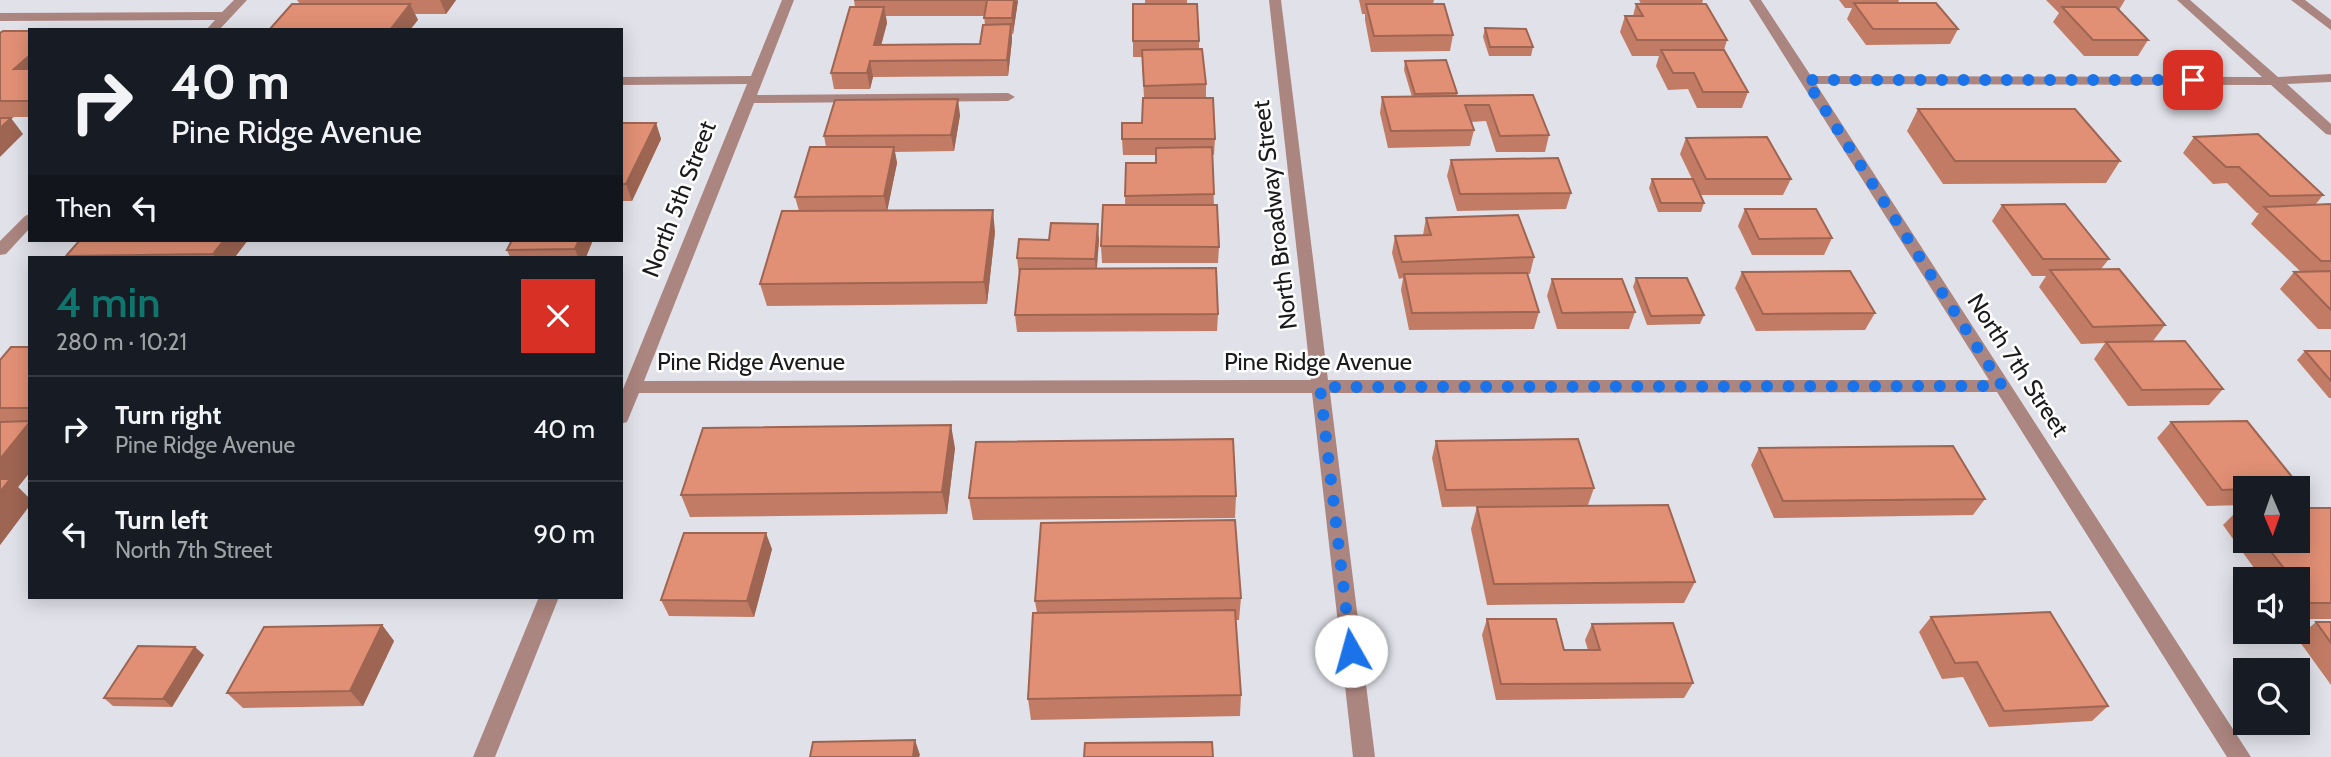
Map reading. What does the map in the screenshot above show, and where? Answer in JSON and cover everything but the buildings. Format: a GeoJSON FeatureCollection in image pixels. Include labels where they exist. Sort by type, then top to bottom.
{"type":"FeatureCollection","features":[{"type":"Feature","properties":{"kind":"street"},"geometry":{"type":"LineString","coordinates":[[214,28],[241,0]]}},
{"type":"Feature","properties":{"kind":"street","name":"North 5th Street"},"geometry":{"type":"LineString","coordinates":[[623,412],[788,0]]}},
{"type":"Feature","properties":{"kind":"street","name":"North Broadway Street"},"geometry":{"type":"LineString","coordinates":[[1275,0],[1364,757]]}},
{"type":"Feature","properties":{"kind":"street","name":"North 7th Street"},"geometry":{"type":"LineString","coordinates":[[1755,0],[2240,757]]}},
{"type":"Feature","properties":{"kind":"street"},"geometry":{"type":"LineString","coordinates":[[2183,0],[2331,131]]}},
{"type":"Feature","properties":{"kind":"street"},"geometry":{"type":"LineString","coordinates":[[2301,3],[2331,13]]}},
{"type":"Feature","properties":{"kind":"street"},"geometry":{"type":"LineString","coordinates":[[2301,3],[2331,26]]}},
{"type":"Feature","properties":{"kind":"street"},"geometry":{"type":"LineString","coordinates":[[2,19],[225,16]]}},
{"type":"Feature","properties":{"kind":"street"},"geometry":{"type":"LineString","coordinates":[[1806,80],[2331,78]]}},
{"type":"Feature","properties":{"kind":"street"},"geometry":{"type":"LineString","coordinates":[[623,81],[754,80]]}},
{"type":"Feature","properties":{"kind":"street"},"geometry":{"type":"LineString","coordinates":[[747,99],[1008,97]]}},
{"type":"Feature","properties":{"kind":"street"},"geometry":{"type":"LineString","coordinates":[[0,250],[28,221]]}},
{"type":"Feature","properties":{"kind":"street","name":"Pine Ridge Avenue"},"geometry":{"type":"LineString","coordinates":[[634,387],[2002,386]]}},
{"type":"Feature","properties":{"kind":"street"},"geometry":{"type":"LineString","coordinates":[[484,757],[547,599]]}},
{"type":"Feature","properties":{"kind":"route"},"geometry":{"type":"LineString","coordinates":[[1351,651],[1320,387],[2002,386],[1806,80],[2193,80]]}}]}
